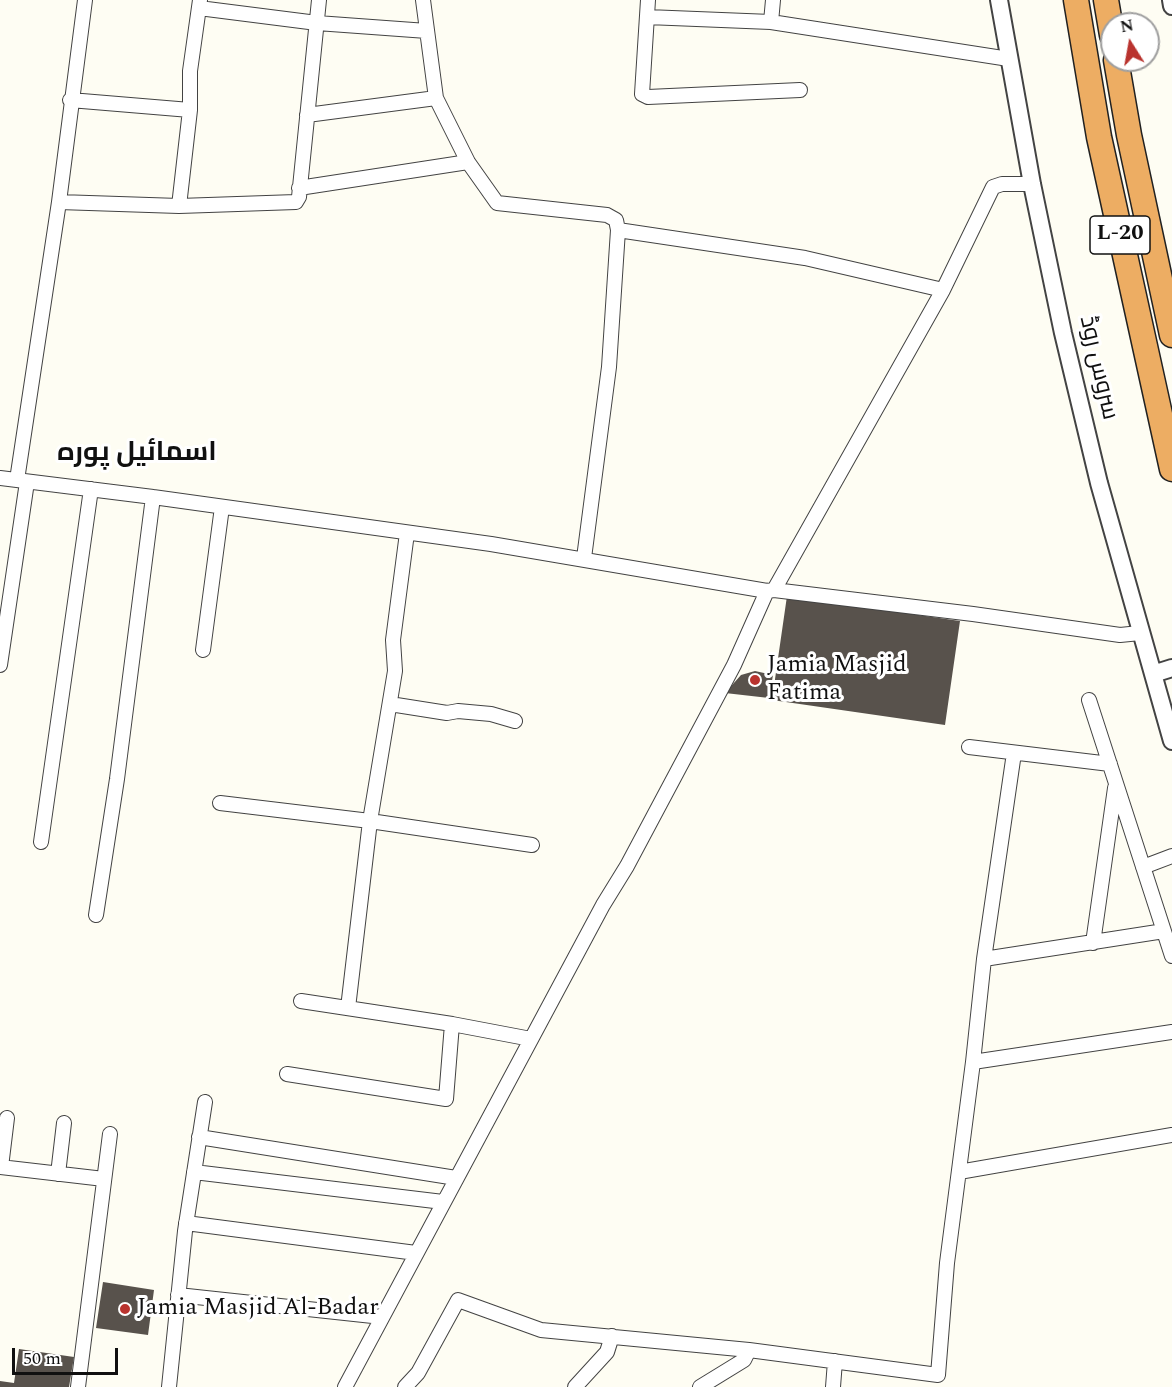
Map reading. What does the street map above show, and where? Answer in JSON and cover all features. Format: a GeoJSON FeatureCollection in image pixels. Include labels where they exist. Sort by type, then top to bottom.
{"type":"FeatureCollection","features":[{"type":"Feature","properties":{"kind":"highway","name":"L-20"},"geometry":{"type":"LineString","coordinates":[[1076,0],[1099,137],[1172,469]]}},
{"type":"Feature","properties":{"kind":"highway","name":"L-20"},"geometry":{"type":"LineString","coordinates":[[1118,72],[1129,135],[1172,335]]}},
{"type":"Feature","properties":{"kind":"street"},"geometry":{"type":"LineString","coordinates":[[0,665],[70,99],[85,0]]}},
{"type":"Feature","properties":{"kind":"street"},"geometry":{"type":"LineString","coordinates":[[58,202],[179,206],[296,202],[299,197],[320,0]]}},
{"type":"Feature","properties":{"kind":"street"},"geometry":{"type":"LineString","coordinates":[[423,0],[436,98],[468,162],[497,203],[608,214],[616,220],[618,230],[609,367],[584,558]]}},
{"type":"Feature","properties":{"kind":"street"},"geometry":{"type":"LineString","coordinates":[[648,0],[642,94],[648,97],[800,90]]}},
{"type":"Feature","properties":{"kind":"street"},"geometry":{"type":"LineString","coordinates":[[771,22],[773,0]]}},
{"type":"Feature","properties":{"kind":"street","name":"سروس روڈ"},"geometry":{"type":"LineString","coordinates":[[999,0],[1032,184],[1063,333],[1096,471],[1172,741]]}},
{"type":"Feature","properties":{"kind":"street"},"geometry":{"type":"LineString","coordinates":[[1171,0],[1172,6]]}},
{"type":"Feature","properties":{"kind":"street"},"geometry":{"type":"LineString","coordinates":[[179,206],[190,110],[190,71],[199,4],[317,23],[427,30]]}},
{"type":"Feature","properties":{"kind":"street"},"geometry":{"type":"LineString","coordinates":[[647,17],[771,22],[1009,59]]}},
{"type":"Feature","properties":{"kind":"street"},"geometry":{"type":"LineString","coordinates":[[307,115],[436,98]]}},
{"type":"Feature","properties":{"kind":"street"},"geometry":{"type":"LineString","coordinates":[[70,99],[190,110]]}},
{"type":"Feature","properties":{"kind":"street"},"geometry":{"type":"LineString","coordinates":[[299,188],[468,162]]}},
{"type":"Feature","properties":{"kind":"street"},"geometry":{"type":"LineString","coordinates":[[345,1387],[603,905],[627,866],[771,591],[943,290],[993,187],[1002,184],[1032,184]]}},
{"type":"Feature","properties":{"kind":"street"},"geometry":{"type":"LineString","coordinates":[[618,230],[805,258],[943,290]]}},
{"type":"Feature","properties":{"kind":"street"},"geometry":{"type":"LineString","coordinates":[[0,478],[153,496],[584,558],[771,591],[1120,635],[1140,633]]}},
{"type":"Feature","properties":{"kind":"street"},"geometry":{"type":"LineString","coordinates":[[42,842],[91,489]]}},
{"type":"Feature","properties":{"kind":"street"},"geometry":{"type":"LineString","coordinates":[[96,915],[117,779],[153,496]]}},
{"type":"Feature","properties":{"kind":"street"},"geometry":{"type":"LineString","coordinates":[[203,650],[222,507]]}},
{"type":"Feature","properties":{"kind":"street"},"geometry":{"type":"LineString","coordinates":[[348,1008],[370,821],[395,671],[393,640],[407,533]]}},
{"type":"Feature","properties":{"kind":"street"},"geometry":{"type":"LineString","coordinates":[[1153,674],[1172,669]]}},
{"type":"Feature","properties":{"kind":"street"},"geometry":{"type":"LineString","coordinates":[[1089,700],[1172,956]]}},
{"type":"Feature","properties":{"kind":"street"},"geometry":{"type":"LineString","coordinates":[[390,704],[447,713],[458,711],[491,714],[515,721]]}},
{"type":"Feature","properties":{"kind":"street"},"geometry":{"type":"LineString","coordinates":[[969,747],[1110,765]]}},
{"type":"Feature","properties":{"kind":"street"},"geometry":{"type":"LineString","coordinates":[[405,1387],[418,1373],[458,1300],[541,1330],[749,1350],[835,1361],[937,1381],[947,1263],[974,1062],[984,959],[1014,753]]}},
{"type":"Feature","properties":{"kind":"street"},"geometry":{"type":"LineString","coordinates":[[1093,943],[1115,783]]}},
{"type":"Feature","properties":{"kind":"street"},"geometry":{"type":"LineString","coordinates":[[220,803],[532,844]]}},
{"type":"Feature","properties":{"kind":"street"},"geometry":{"type":"LineString","coordinates":[[1143,867],[1172,856]]}},
{"type":"Feature","properties":{"kind":"street"},"geometry":{"type":"LineString","coordinates":[[984,959],[1164,931]]}},
{"type":"Feature","properties":{"kind":"street"},"geometry":{"type":"LineString","coordinates":[[301,1001],[452,1024],[531,1039]]}},
{"type":"Feature","properties":{"kind":"street"},"geometry":{"type":"LineString","coordinates":[[287,1074],[446,1100],[452,1024]]}},
{"type":"Feature","properties":{"kind":"street"},"geometry":{"type":"LineString","coordinates":[[974,1062],[1172,1032]]}},
{"type":"Feature","properties":{"kind":"street"},"geometry":{"type":"LineString","coordinates":[[169,1387],[186,1223],[205,1102]]}},
{"type":"Feature","properties":{"kind":"street"},"geometry":{"type":"LineString","coordinates":[[7,1118],[1,1167],[104,1179]]}},
{"type":"Feature","properties":{"kind":"street"},"geometry":{"type":"LineString","coordinates":[[58,1174],[64,1123]]}},
{"type":"Feature","properties":{"kind":"street"},"geometry":{"type":"LineString","coordinates":[[78,1387],[110,1134]]}},
{"type":"Feature","properties":{"kind":"street"},"geometry":{"type":"LineString","coordinates":[[959,1172],[1172,1135]]}},
{"type":"Feature","properties":{"kind":"street"},"geometry":{"type":"LineString","coordinates":[[200,1137],[456,1178]]}},
{"type":"Feature","properties":{"kind":"street"},"geometry":{"type":"LineString","coordinates":[[194,1172],[443,1202]]}},
{"type":"Feature","properties":{"kind":"street"},"geometry":{"type":"LineString","coordinates":[[186,1223],[416,1253]]}},
{"type":"Feature","properties":{"kind":"street"},"geometry":{"type":"LineString","coordinates":[[178,1295],[382,1317]]}},
{"type":"Feature","properties":{"kind":"street"},"geometry":{"type":"LineString","coordinates":[[575,1387],[607,1352],[612,1336]]}},
{"type":"Feature","properties":{"kind":"street"},"geometry":{"type":"LineString","coordinates":[[700,1387],[744,1360],[749,1350]]}},
{"type":"Feature","properties":{"kind":"street"},"geometry":{"type":"LineString","coordinates":[[833,1387],[835,1361]]}},
{"type":"Feature","properties":{"kind":"building"},"geometry":{"type":"Polygon","coordinates":[[[787,596],[960,621],[945,725],[772,700],[787,596]]]}},
{"type":"Feature","properties":{"kind":"building","name":"Jamia Masjid Fatima"},"geometry":{"type":"Polygon","coordinates":[[[755,671],[773,675],[769,698],[725,693],[741,675],[755,671]]]}},
{"type":"Feature","properties":{"kind":"building","name":"Jamia Masjid Al-Badar"},"geometry":{"type":"Polygon","coordinates":[[[103,1282],[154,1290],[148,1335],[96,1328],[103,1282]]]}},
{"type":"Feature","properties":{"kind":"building"},"geometry":{"type":"Polygon","coordinates":[[[19,1349],[74,1357],[69,1387],[0,1387],[0,1381],[14,1383],[19,1349]]]}},
{"type":"Feature","properties":{"kind":"place","name":"Jamia Masjid Fatima"},"geometry":{"type":"Point","coordinates":[755,680]}},
{"type":"Feature","properties":{"kind":"place","name":"Jamia Masjid Al-Badar"},"geometry":{"type":"Point","coordinates":[125,1309]}},
{"type":"Feature","properties":{"kind":"district","name":"اسمائیل پورہ"},"geometry":{"type":"Point","coordinates":[137,455]}}]}
